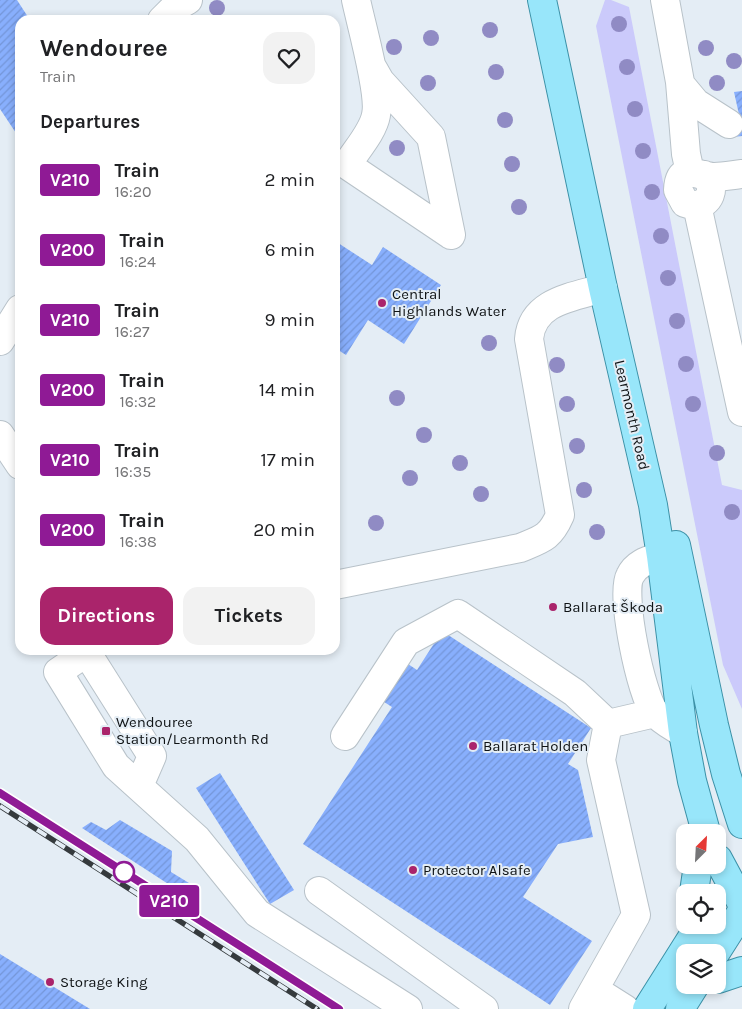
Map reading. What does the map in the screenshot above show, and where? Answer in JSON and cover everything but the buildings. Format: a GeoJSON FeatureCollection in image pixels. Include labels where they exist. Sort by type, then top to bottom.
{"type":"FeatureCollection","features":[{"type":"Feature","properties":{"kind":"main road","name":"Learmonth Road"},"geometry":{"type":"LineString","coordinates":[[542,0],[612,285],[714,725],[726,774],[742,824]]}},
{"type":"Feature","properties":{"kind":"main road","name":"Learmonth Road"},"geometry":{"type":"LineString","coordinates":[[562,0],[653,505],[683,732],[703,824]]}},
{"type":"Feature","properties":{"kind":"main road"},"geometry":{"type":"LineString","coordinates":[[714,725],[736,743],[742,755]]}},
{"type":"Feature","properties":{"kind":"main road"},"geometry":{"type":"LineString","coordinates":[[726,874],[742,904]]}},
{"type":"Feature","properties":{"kind":"main road"},"geometry":{"type":"LineString","coordinates":[[721,944],[742,911]]}},
{"type":"Feature","properties":{"kind":"main road"},"geometry":{"type":"LineString","coordinates":[[647,1009],[691,934]]}},
{"type":"Feature","properties":{"kind":"main road"},"geometry":{"type":"LineString","coordinates":[[726,977],[742,972]]}},
{"type":"Feature","properties":{"kind":"lane"},"geometry":{"type":"LineString","coordinates":[[167,15],[174,8],[188,0]]}},
{"type":"Feature","properties":{"kind":"lane"},"geometry":{"type":"LineString","coordinates":[[356,0],[370,61],[377,107],[376,115],[347,165],[451,235],[431,137],[380,81],[370,61]]}},
{"type":"Feature","properties":{"kind":"lane"},"geometry":{"type":"LineString","coordinates":[[665,0],[680,85],[686,154],[700,187],[742,412]]}},
{"type":"Feature","properties":{"kind":"lane"},"geometry":{"type":"LineString","coordinates":[[680,85],[696,103],[729,124]]}},
{"type":"Feature","properties":{"kind":"lane"},"geometry":{"type":"LineString","coordinates":[[700,187],[713,178],[742,174]]}},
{"type":"Feature","properties":{"kind":"lane"},"geometry":{"type":"LineString","coordinates":[[700,187],[721,189],[742,184]]}},
{"type":"Feature","properties":{"kind":"lane"},"geometry":{"type":"LineString","coordinates":[[340,584],[520,548],[547,537],[560,515],[529,339],[530,327],[537,314],[548,306],[612,285]]}},
{"type":"Feature","properties":{"kind":"lane"},"geometry":{"type":"LineString","coordinates":[[9,338],[15,322]]}},
{"type":"Feature","properties":{"kind":"lane"},"geometry":{"type":"LineString","coordinates":[[0,435],[15,458]]}},
{"type":"Feature","properties":{"kind":"lane"},"geometry":{"type":"LineString","coordinates":[[661,556],[638,566],[629,577],[626,589],[644,691],[656,713],[683,732]]}},
{"type":"Feature","properties":{"kind":"lane"},"geometry":{"type":"LineString","coordinates":[[346,736],[406,642],[458,614],[575,693],[608,724]]}},
{"type":"Feature","properties":{"kind":"lane"},"geometry":{"type":"LineString","coordinates":[[83,655],[58,672],[116,766],[197,839],[257,913],[408,1009]]}},
{"type":"Feature","properties":{"kind":"lane"},"geometry":{"type":"LineString","coordinates":[[91,655],[152,756],[138,786]]}},
{"type":"Feature","properties":{"kind":"lane"},"geometry":{"type":"LineString","coordinates":[[608,724],[656,713]]}},
{"type":"Feature","properties":{"kind":"lane"},"geometry":{"type":"LineString","coordinates":[[608,724],[602,760],[636,915],[589,999],[625,1009]]}},
{"type":"Feature","properties":{"kind":"lane"},"geometry":{"type":"LineString","coordinates":[[318,891],[484,1009]]}},
{"type":"Feature","properties":{"kind":"shaded area"},"geometry":{"type":"Polygon","coordinates":[[[605,0],[611,0],[629,7],[722,485],[742,490],[742,709],[723,665],[596,26],[605,0]]]}},
{"type":"Feature","properties":{"kind":"railway"},"geometry":{"type":"LineString","coordinates":[[0,793],[339,1009]]}},
{"type":"Feature","properties":{"kind":"railway"},"geometry":{"type":"LineString","coordinates":[[0,806],[317,1009]]}},
{"type":"Feature","properties":{"kind":"train","name":"V210"},"geometry":{"type":"LineString","coordinates":[[0,793],[339,1009]]}},
{"type":"Feature","properties":{"kind":"place","name":"Central Highlands Water"},"geometry":{"type":"Point","coordinates":[382,303]}},
{"type":"Feature","properties":{"kind":"place","name":"Ballarat Škoda"},"geometry":{"type":"Point","coordinates":[553,607]}},
{"type":"Feature","properties":{"kind":"place","name":"Wendouree Station/Learmonth Rd"},"geometry":{"type":"Point","coordinates":[106,731]}},
{"type":"Feature","properties":{"kind":"place","name":"Ballarat Holden"},"geometry":{"type":"Point","coordinates":[473,746]}},
{"type":"Feature","properties":{"kind":"place","name":"Protector Alsafe"},"geometry":{"type":"Point","coordinates":[413,870]}},
{"type":"Feature","properties":{"kind":"place","name":"Storage King"},"geometry":{"type":"Point","coordinates":[50,982]}}]}
